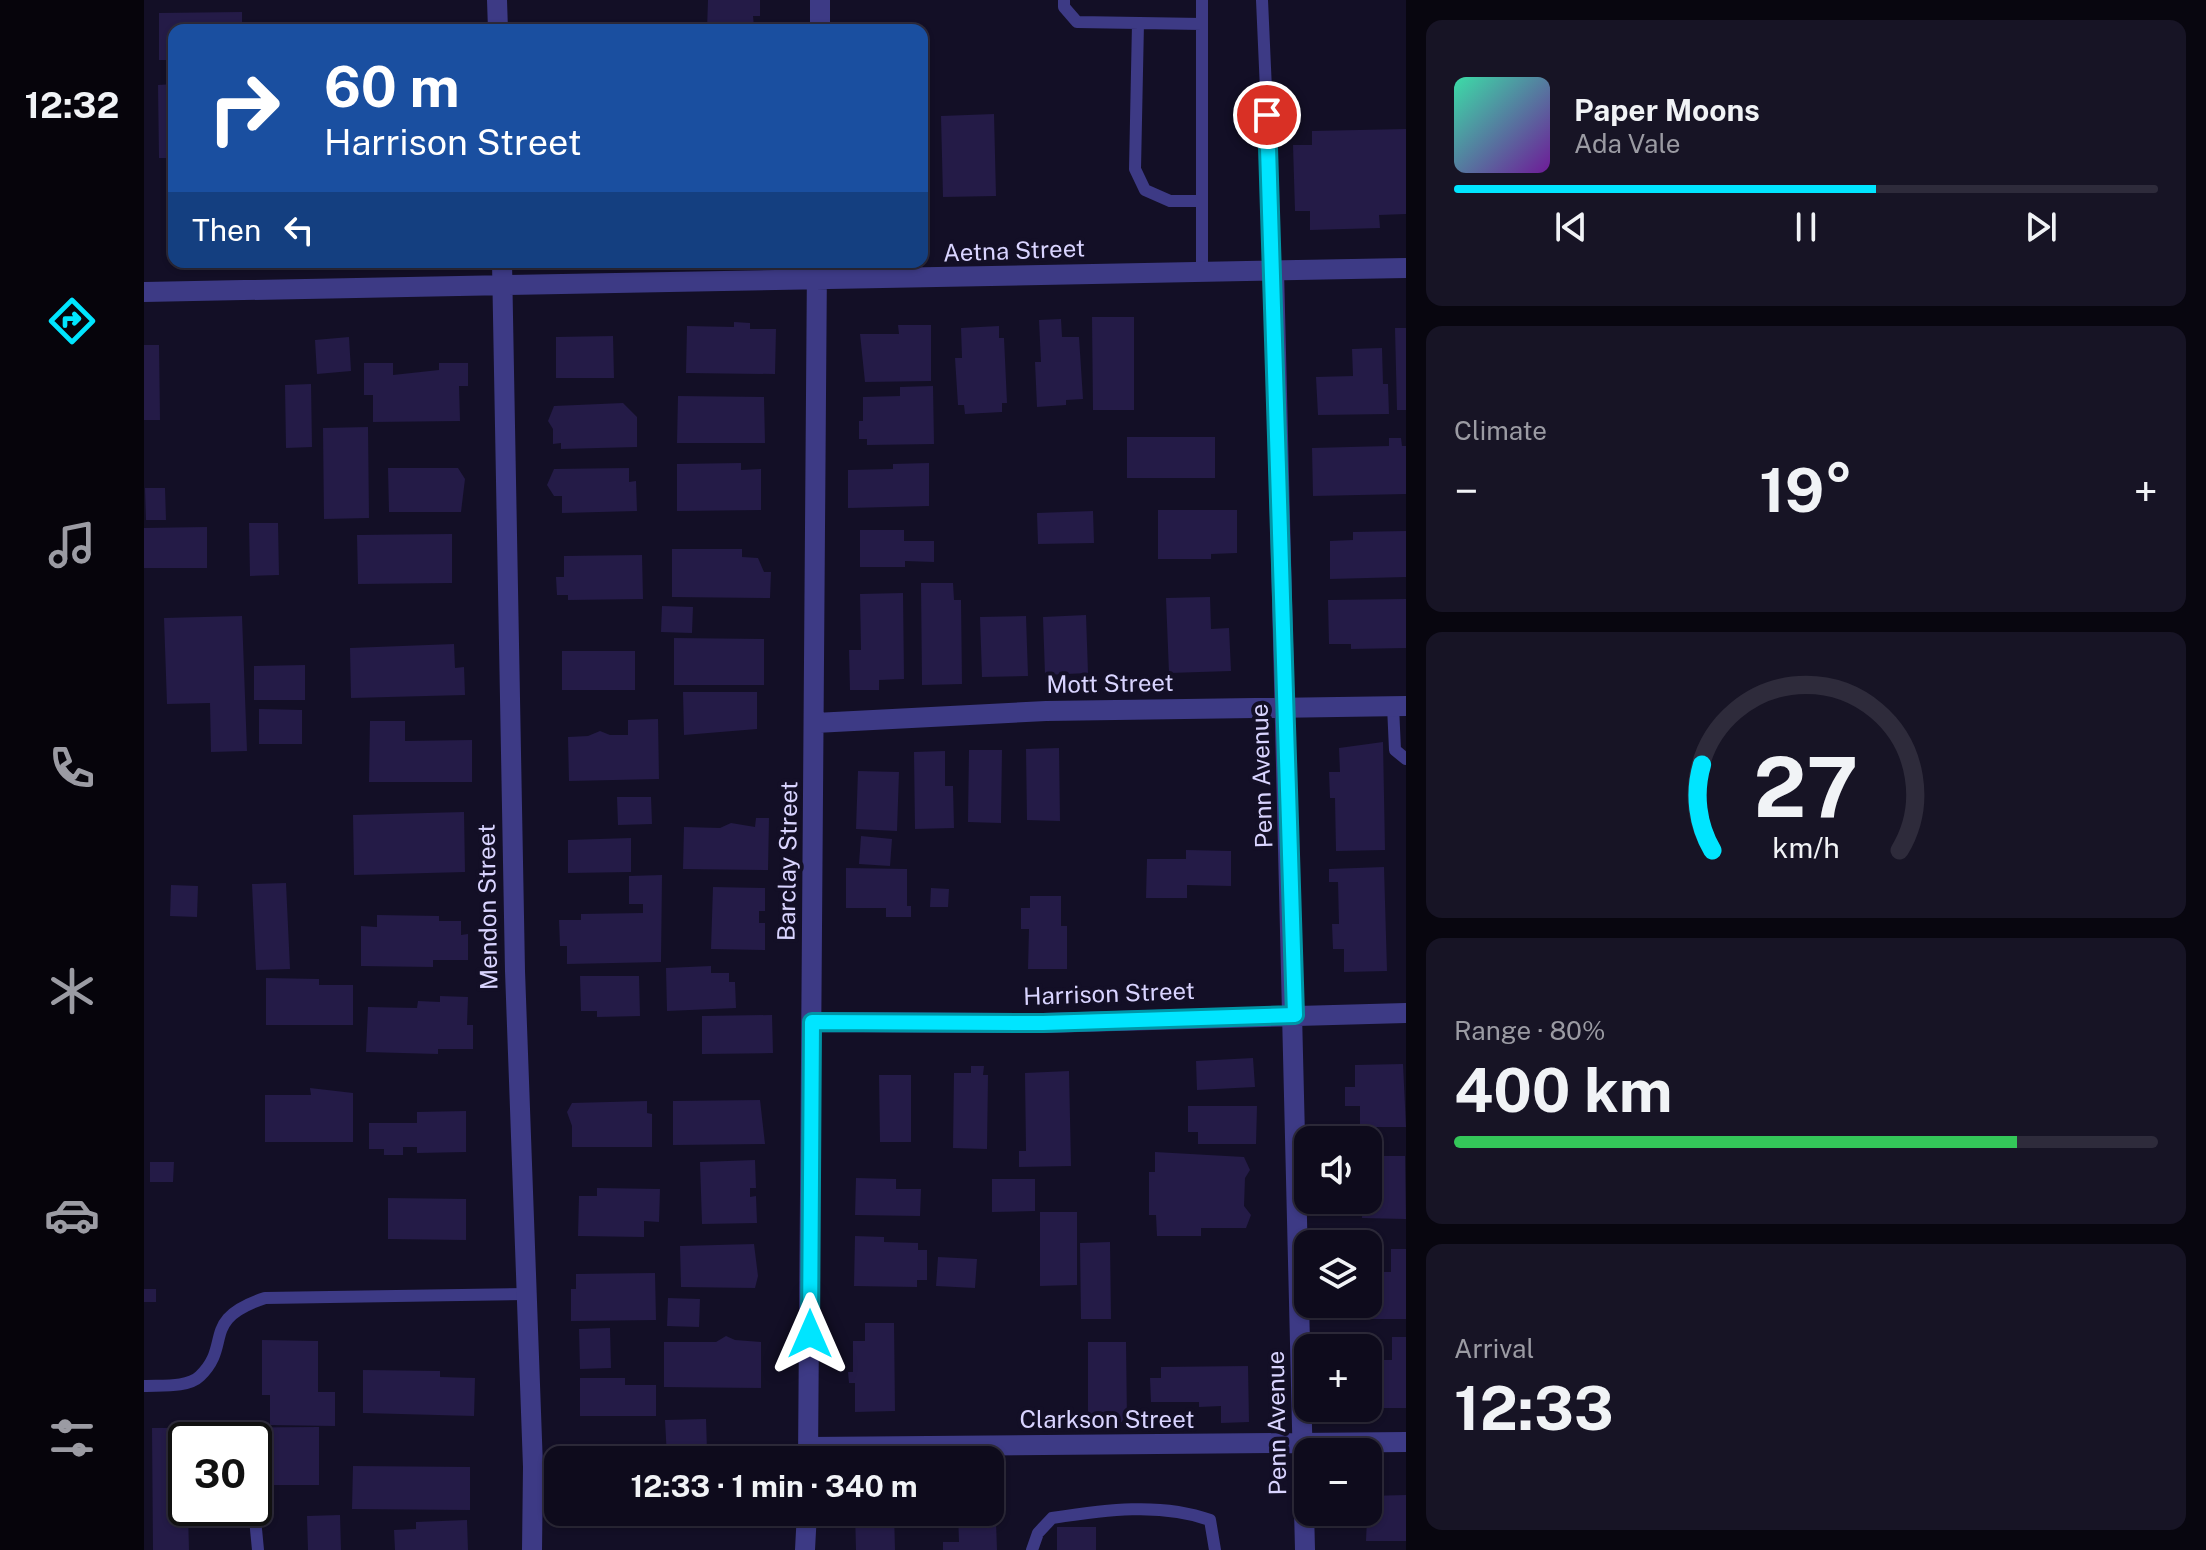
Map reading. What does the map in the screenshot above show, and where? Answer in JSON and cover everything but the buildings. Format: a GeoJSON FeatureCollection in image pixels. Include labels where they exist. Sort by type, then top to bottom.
{"type":"FeatureCollection","features":[{"type":"Feature","properties":{"kind":"street"},"geometry":{"type":"LineString","coordinates":[[497,0],[498,24]]}},
{"type":"Feature","properties":{"kind":"street"},"geometry":{"type":"LineString","coordinates":[[820,0],[820,24]]}},
{"type":"Feature","properties":{"kind":"street","name":"Mendon Street"},"geometry":{"type":"LineString","coordinates":[[502,268],[515,971],[532,1550]]}},
{"type":"Feature","properties":{"kind":"street","name":"Aetna Street"},"geometry":{"type":"LineString","coordinates":[[144,292],[503,287],[817,272],[1202,272],[1406,268]]}},
{"type":"Feature","properties":{"kind":"street","name":"Penn Avenue"},"geometry":{"type":"LineString","coordinates":[[1274,270],[1295,1015],[1303,1438]]}},
{"type":"Feature","properties":{"kind":"street","name":"Barclay Street"},"geometry":{"type":"LineString","coordinates":[[809,1446],[817,272]]}},
{"type":"Feature","properties":{"kind":"street","name":"Mott Street"},"geometry":{"type":"LineString","coordinates":[[815,723],[1046,711],[1400,706]]}},
{"type":"Feature","properties":{"kind":"street","name":"Harrison Street"},"geometry":{"type":"LineString","coordinates":[[812,1022],[1043,1023],[1406,1013]]}},
{"type":"Feature","properties":{"kind":"street","name":"Clarkson Street"},"geometry":{"type":"LineString","coordinates":[[1382,1443],[1406,1442]]}},
{"type":"Feature","properties":{"kind":"street","name":"Clarkson Street"},"geometry":{"type":"LineString","coordinates":[[1004,1450],[1294,1445]]}},
{"type":"Feature","properties":{"kind":"street"},"geometry":{"type":"LineString","coordinates":[[805,1550],[806,1526]]}},
{"type":"Feature","properties":{"kind":"street","name":"Penn Avenue"},"geometry":{"type":"LineString","coordinates":[[1305,1526],[1305,1550]]}},
{"type":"Feature","properties":{"kind":"lane"},"geometry":{"type":"LineString","coordinates":[[1064,0],[1064,7],[1077,22],[1202,24]]}},
{"type":"Feature","properties":{"kind":"lane"},"geometry":{"type":"LineString","coordinates":[[1202,0],[1202,272]]}},
{"type":"Feature","properties":{"kind":"lane","name":"Penn Avenue"},"geometry":{"type":"LineString","coordinates":[[1262,0],[1274,270]]}},
{"type":"Feature","properties":{"kind":"lane"},"geometry":{"type":"LineString","coordinates":[[1138,23],[1135,169],[1145,190],[1170,201],[1202,201]]}},
{"type":"Feature","properties":{"kind":"lane"},"geometry":{"type":"LineString","coordinates":[[1400,706],[1395,750],[1406,759]]}},
{"type":"Feature","properties":{"kind":"lane"},"geometry":{"type":"LineString","coordinates":[[144,1386],[185,1383],[199,1377],[211,1356],[220,1329],[237,1308],[265,1298],[526,1294]]}},
{"type":"Feature","properties":{"kind":"lane"},"geometry":{"type":"LineString","coordinates":[[1032,1550],[1038,1533],[1052,1518],[1096,1511],[1182,1510],[1210,1520],[1215,1550]]}},
{"type":"Feature","properties":{"kind":"lane"},"geometry":{"type":"LineString","coordinates":[[256,1526],[258,1550]]}},
{"type":"Feature","properties":{"kind":"route"},"geometry":{"type":"LineString","coordinates":[[810,1334],[812,1022],[1043,1023],[1295,1015],[1267,115]]}}]}
